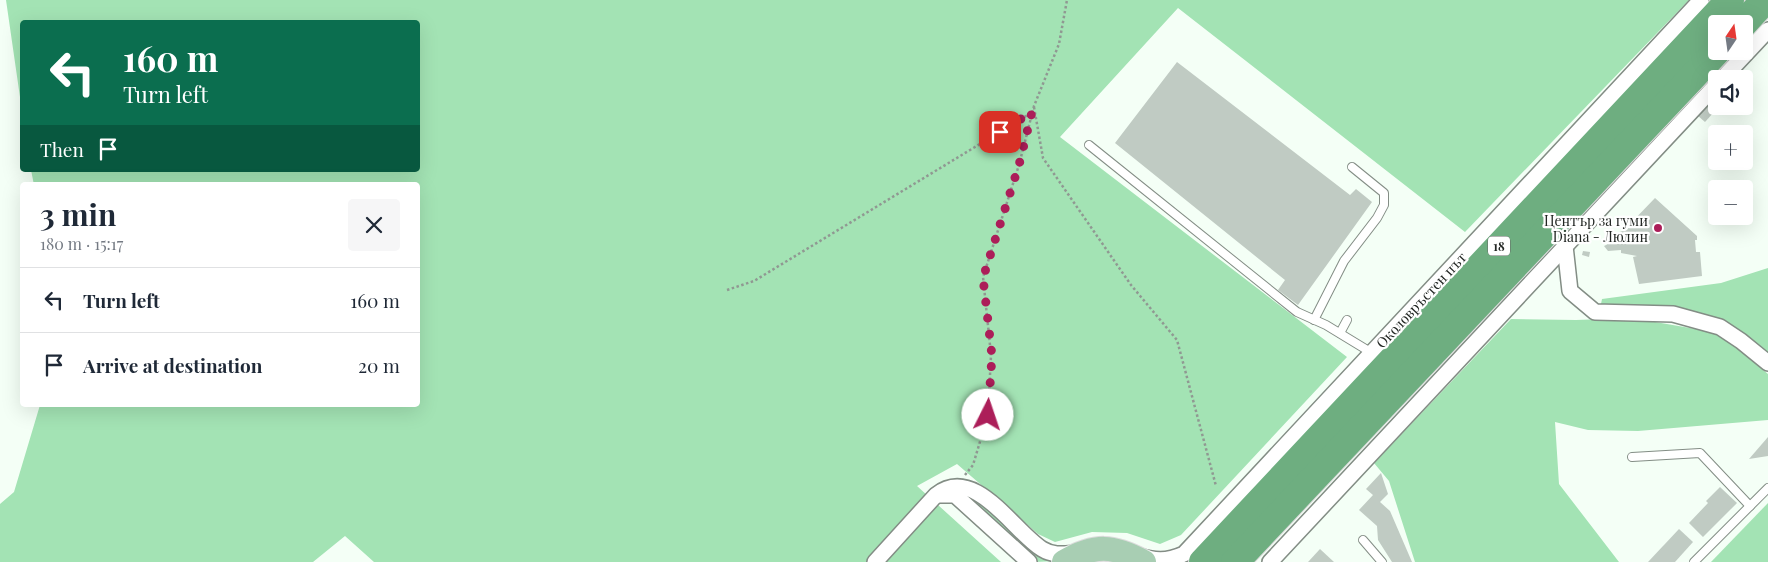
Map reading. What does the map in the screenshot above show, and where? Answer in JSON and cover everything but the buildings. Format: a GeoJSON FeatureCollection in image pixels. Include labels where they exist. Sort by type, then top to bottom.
{"type":"FeatureCollection","features":[{"type":"Feature","properties":{"kind":"highway","name":"Околовръстен път"},"geometry":{"type":"LineString","coordinates":[[1235,562],[1277,500],[1730,0]]}},
{"type":"Feature","properties":{"kind":"highway"},"geometry":{"type":"LineString","coordinates":[[1751,15],[1765,0]]}},
{"type":"Feature","properties":{"kind":"highway","name":"Околовръстен път"},"geometry":{"type":"LineString","coordinates":[[1203,562],[1277,500],[1708,60]]}},
{"type":"Feature","properties":{"kind":"main road"},"geometry":{"type":"LineString","coordinates":[[1072,557],[1101,548],[1134,557]]}},
{"type":"Feature","properties":{"kind":"street","name":"Околовръстен път"},"geometry":{"type":"LineString","coordinates":[[1134,557],[1171,561],[1184,554],[1701,0]]}},
{"type":"Feature","properties":{"kind":"street"},"geometry":{"type":"LineString","coordinates":[[1730,70],[1768,30]]}},
{"type":"Feature","properties":{"kind":"street"},"geometry":{"type":"LineString","coordinates":[[1270,562],[1708,94]]}},
{"type":"Feature","properties":{"kind":"street"},"geometry":{"type":"LineString","coordinates":[[1566,246],[1570,291],[1595,312],[1673,314],[1720,327],[1742,341],[1768,363]]}},
{"type":"Feature","properties":{"kind":"street"},"geometry":{"type":"LineString","coordinates":[[875,562],[936,495],[942,490],[956,486],[970,488],[986,498],[1043,549],[1058,555],[1072,557]]}},
{"type":"Feature","properties":{"kind":"street"},"geometry":{"type":"LineString","coordinates":[[936,495],[954,495],[1029,562]]}},
{"type":"Feature","properties":{"kind":"lane"},"geometry":{"type":"LineString","coordinates":[[1089,145],[1297,312],[1340,333],[1372,353]]}},
{"type":"Feature","properties":{"kind":"lane"},"geometry":{"type":"LineString","coordinates":[[1314,320],[1344,261],[1377,218],[1384,205],[1384,193],[1352,167]]}},
{"type":"Feature","properties":{"kind":"lane"},"geometry":{"type":"LineString","coordinates":[[1340,333],[1346,320]]}},
{"type":"Feature","properties":{"kind":"lane"},"geometry":{"type":"LineString","coordinates":[[1632,457],[1700,453],[1750,506]]}},
{"type":"Feature","properties":{"kind":"lane"},"geometry":{"type":"LineString","coordinates":[[1694,562],[1768,488]]}},
{"type":"Feature","properties":{"kind":"lane"},"geometry":{"type":"LineString","coordinates":[[1363,540],[1382,562]]}},
{"type":"Feature","properties":{"kind":"path"},"geometry":{"type":"LineString","coordinates":[[956,486],[973,465],[988,415],[992,356],[983,278],[1019,165],[1032,112],[1059,44],[1067,0]]}},
{"type":"Feature","properties":{"kind":"path"},"geometry":{"type":"LineString","coordinates":[[1034,106],[1043,158],[1131,285],[1177,340],[1216,486]]}},
{"type":"Feature","properties":{"kind":"path"},"geometry":{"type":"LineString","coordinates":[[727,290],[754,281],[1032,112]]}},
{"type":"Feature","properties":{"kind":"green space"},"geometry":{"type":"Polygon","coordinates":[[[6,0],[1689,0],[1465,232],[1178,8],[1060,137],[1347,357],[1181,535],[1160,544],[1127,533],[1092,532],[1055,542],[1038,534],[957,464],[917,486],[1001,562],[374,562],[345,536],[313,562],[0,562],[0,504],[14,492],[39,407],[420,407],[420,182],[33,182],[31,172],[420,172],[420,20],[20,20],[20,97],[6,0]]]}},
{"type":"Feature","properties":{"kind":"green space"},"geometry":{"type":"Polygon","coordinates":[[[1768,268],[1768,356],[1723,321],[1607,307],[1601,304],[1602,299],[1721,283],[1768,268]]]}},
{"type":"Feature","properties":{"kind":"green space"},"geometry":{"type":"Polygon","coordinates":[[[1632,318],[1719,333],[1768,374],[1768,420],[1638,431],[1588,430],[1555,422],[1559,484],[1619,562],[1415,562],[1389,481],[1374,463],[1511,319],[1576,320],[1632,318]]]}},
{"type":"Feature","properties":{"kind":"green space"},"geometry":{"type":"Polygon","coordinates":[[[966,496],[975,498],[1037,555],[1057,561],[1035,562],[966,496]]]}},
{"type":"Feature","properties":{"kind":"green space"},"geometry":{"type":"Polygon","coordinates":[[[1768,503],[1768,562],[1711,562],[1768,503]]]}},
{"type":"Feature","properties":{"kind":"place","name":"Център за гуми Diana - Люлин"},"geometry":{"type":"Point","coordinates":[1658,228]}},
{"type":"Feature","properties":{"kind":"route"},"geometry":{"type":"LineString","coordinates":[[988,415],[992,356],[983,278],[1019,165],[1032,112],[1000,132]]}}]}
